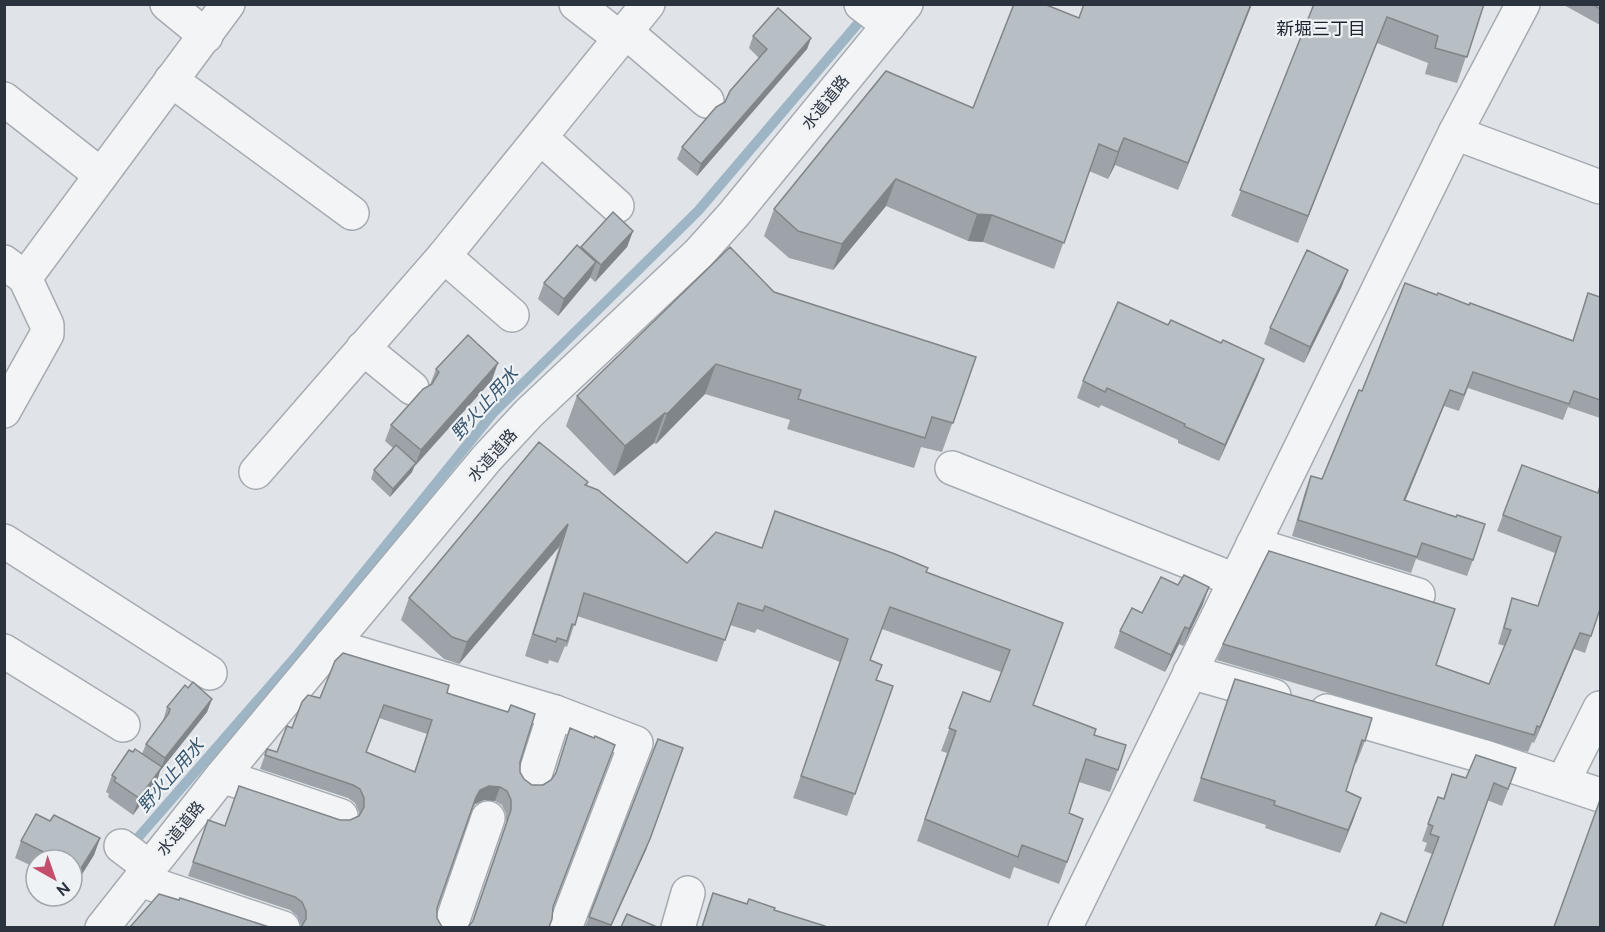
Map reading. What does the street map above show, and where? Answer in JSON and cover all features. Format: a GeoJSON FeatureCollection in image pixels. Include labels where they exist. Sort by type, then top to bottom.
{"type":"FeatureCollection","features":[{"type":"Feature","properties":{"kind":"street"},"geometry":{"type":"LineString","coordinates":[[167,4],[206,36]]}},
{"type":"Feature","properties":{"kind":"street"},"geometry":{"type":"LineString","coordinates":[[4,411],[47,334],[47,325],[15,270],[101,176],[228,4]]}},
{"type":"Feature","properties":{"kind":"street"},"geometry":{"type":"LineString","coordinates":[[576,4],[623,35],[707,101]]}},
{"type":"Feature","properties":{"kind":"street"},"geometry":{"type":"LineString","coordinates":[[256,472],[444,256],[648,4]]}},
{"type":"Feature","properties":{"kind":"street"},"geometry":{"type":"LineString","coordinates":[[861,4],[897,15]]}},
{"type":"Feature","properties":{"kind":"street"},"geometry":{"type":"LineString","coordinates":[[1065,927],[1455,133],[1523,4]]}},
{"type":"Feature","properties":{"kind":"street","name":"水道道路"},"geometry":{"type":"LineString","coordinates":[[102,927],[222,776],[487,458],[529,413],[706,245],[897,15]]}},
{"type":"Feature","properties":{"kind":"street"},"geometry":{"type":"LineString","coordinates":[[171,80],[352,213]]}},
{"type":"Feature","properties":{"kind":"street"},"geometry":{"type":"LineString","coordinates":[[4,99],[101,176]]}},
{"type":"Feature","properties":{"kind":"street"},"geometry":{"type":"LineString","coordinates":[[1455,133],[1600,187]]}},
{"type":"Feature","properties":{"kind":"street"},"geometry":{"type":"LineString","coordinates":[[541,138],[617,206]]}},
{"type":"Feature","properties":{"kind":"street"},"geometry":{"type":"LineString","coordinates":[[444,256],[512,315]]}},
{"type":"Feature","properties":{"kind":"street"},"geometry":{"type":"LineString","coordinates":[[363,348],[412,388]]}},
{"type":"Feature","properties":{"kind":"street"},"geometry":{"type":"LineString","coordinates":[[952,468],[1235,580]]}},
{"type":"Feature","properties":{"kind":"street"},"geometry":{"type":"LineString","coordinates":[[4,542],[210,673]]}},
{"type":"Feature","properties":{"kind":"street"},"geometry":{"type":"LineString","coordinates":[[1253,544],[1418,595]]}},
{"type":"Feature","properties":{"kind":"street"},"geometry":{"type":"LineString","coordinates":[[331,645],[555,712],[636,743],[565,927]]}},
{"type":"Feature","properties":{"kind":"street"},"geometry":{"type":"LineString","coordinates":[[4,651],[123,724]]}},
{"type":"Feature","properties":{"kind":"street"},"geometry":{"type":"LineString","coordinates":[[1190,672],[1482,756],[1600,795]]}},
{"type":"Feature","properties":{"kind":"street"},"geometry":{"type":"LineString","coordinates":[[1563,782],[1600,708]]}},
{"type":"Feature","properties":{"kind":"street"},"geometry":{"type":"LineString","coordinates":[[533,781],[555,712]]}},
{"type":"Feature","properties":{"kind":"street"},"geometry":{"type":"LineString","coordinates":[[222,776],[341,816]]}},
{"type":"Feature","properties":{"kind":"street"},"geometry":{"type":"LineString","coordinates":[[450,927],[488,818]]}},
{"type":"Feature","properties":{"kind":"street"},"geometry":{"type":"LineString","coordinates":[[121,846],[144,873],[283,927]]}},
{"type":"Feature","properties":{"kind":"street"},"geometry":{"type":"LineString","coordinates":[[678,927],[688,893]]}},
{"type":"Feature","properties":{"kind":"building"},"geometry":{"type":"Polygon","coordinates":[[[1014,4],[1044,4],[1079,18],[1084,4],[1251,4],[1188,163],[1124,138],[1118,152],[1099,144],[1064,243],[992,215],[977,214],[896,179],[842,244],[798,231],[774,209],[886,71],[973,108],[1014,4]]]}},
{"type":"Feature","properties":{"kind":"building"},"geometry":{"type":"Polygon","coordinates":[[[1314,4],[1484,4],[1467,57],[1435,48],[1438,36],[1387,17],[1308,216],[1240,190],[1314,4]]]}},
{"type":"Feature","properties":{"kind":"building"},"geometry":{"type":"Polygon","coordinates":[[[778,8],[811,38],[701,164],[682,147],[716,107],[725,102],[730,91],[767,49],[753,36],[778,8]]]}},
{"type":"Feature","properties":{"kind":"building"},"geometry":{"type":"Polygon","coordinates":[[[613,212],[633,231],[601,265],[581,247],[613,212]]]}},
{"type":"Feature","properties":{"kind":"building"},"geometry":{"type":"Polygon","coordinates":[[[577,245],[596,262],[564,299],[544,283],[577,245]]]}},
{"type":"Feature","properties":{"kind":"building"},"geometry":{"type":"Polygon","coordinates":[[[730,247],[774,292],[976,357],[953,423],[932,417],[925,438],[798,399],[801,390],[716,364],[667,414],[665,413],[625,446],[577,396],[730,247]]]}},
{"type":"Feature","properties":{"kind":"building"},"geometry":{"type":"Polygon","coordinates":[[[1307,250],[1348,270],[1310,347],[1270,328],[1307,250]]]}},
{"type":"Feature","properties":{"kind":"building"},"geometry":{"type":"Polygon","coordinates":[[[1405,283],[1469,305],[1470,303],[1573,341],[1588,293],[1600,297],[1600,400],[1574,391],[1569,404],[1473,372],[1464,395],[1450,390],[1404,500],[1485,524],[1473,560],[1422,543],[1417,557],[1298,520],[1311,476],[1322,479],[1359,390],[1362,391],[1405,283]]]}},
{"type":"Feature","properties":{"kind":"building"},"geometry":{"type":"Polygon","coordinates":[[[1118,302],[1168,325],[1171,320],[1221,343],[1223,340],[1264,359],[1225,445],[1107,388],[1105,392],[1083,381],[1118,302]]]}},
{"type":"Feature","properties":{"kind":"building"},"geometry":{"type":"Polygon","coordinates":[[[468,335],[498,363],[421,450],[391,425],[423,389],[432,384],[439,372],[436,369],[468,335]]]}},
{"type":"Feature","properties":{"kind":"building"},"geometry":{"type":"Polygon","coordinates":[[[539,442],[588,482],[585,485],[598,490],[687,563],[716,532],[762,548],[775,511],[895,554],[928,568],[926,572],[1063,623],[1033,705],[1096,729],[1094,735],[1126,745],[1118,770],[1086,759],[1069,813],[1083,819],[1067,862],[1022,845],[1018,857],[925,819],[956,731],[949,728],[963,692],[990,702],[1010,650],[890,607],[870,660],[882,665],[876,680],[893,686],[855,794],[801,776],[848,639],[765,606],[763,611],[738,603],[725,640],[584,593],[575,625],[572,624],[567,641],[557,638],[556,642],[533,634],[568,524],[467,642],[452,637],[409,598],[539,442]]]}},
{"type":"Feature","properties":{"kind":"building"},"geometry":{"type":"Polygon","coordinates":[[[396,445],[416,463],[393,489],[374,470],[396,445]]]}},
{"type":"Feature","properties":{"kind":"building"},"geometry":{"type":"Polygon","coordinates":[[[1522,465],[1598,493],[1600,486],[1600,609],[1591,636],[1580,633],[1540,727],[1537,726],[1534,735],[1223,644],[1269,551],[1455,609],[1436,665],[1489,684],[1511,630],[1504,628],[1512,598],[1538,606],[1561,537],[1503,515],[1522,465]]]}},
{"type":"Feature","properties":{"kind":"building"},"geometry":{"type":"Polygon","coordinates":[[[1184,575],[1209,587],[1189,629],[1185,627],[1171,655],[1120,631],[1132,608],[1142,613],[1161,577],[1178,585],[1184,575]]]}},
{"type":"Feature","properties":{"kind":"building"},"geometry":{"type":"Polygon","coordinates":[[[343,653],[449,685],[447,693],[508,712],[511,705],[535,714],[520,762],[520,772],[524,779],[532,785],[543,785],[556,773],[570,728],[615,745],[553,907],[549,927],[468,927],[473,921],[511,810],[511,800],[507,791],[500,787],[489,786],[480,790],[476,797],[437,908],[437,918],[442,927],[301,927],[306,919],[306,911],[302,902],[295,897],[193,862],[208,820],[225,826],[239,786],[340,820],[350,820],[359,816],[364,807],[364,798],[360,789],[265,755],[267,749],[277,752],[287,726],[292,728],[302,702],[308,695],[320,698],[335,661],[343,653]],[[384,705],[366,752],[415,772],[432,720],[384,705]]]}},
{"type":"Feature","properties":{"kind":"building"},"geometry":{"type":"Polygon","coordinates":[[[1235,679],[1372,718],[1365,741],[1362,740],[1346,791],[1361,798],[1348,830],[1274,805],[1275,801],[1201,778],[1235,679]]]}},
{"type":"Feature","properties":{"kind":"building"},"geometry":{"type":"Polygon","coordinates":[[[193,682],[212,699],[165,758],[146,744],[169,713],[170,709],[167,707],[185,685],[188,688],[193,682]]]}},
{"type":"Feature","properties":{"kind":"building"},"geometry":{"type":"Polygon","coordinates":[[[658,739],[683,748],[650,839],[611,925],[589,917],[658,739]]]}},
{"type":"Feature","properties":{"kind":"building"},"geometry":{"type":"Polygon","coordinates":[[[135,749],[162,767],[139,798],[114,781],[116,778],[112,775],[129,750],[133,752],[135,749]]]}},
{"type":"Feature","properties":{"kind":"building"},"geometry":{"type":"Polygon","coordinates":[[[1476,755],[1516,768],[1508,789],[1494,783],[1442,927],[1375,927],[1381,913],[1406,923],[1439,837],[1430,834],[1433,826],[1428,824],[1438,797],[1444,799],[1452,774],[1466,778],[1476,755]]]}},
{"type":"Feature","properties":{"kind":"building"},"geometry":{"type":"Polygon","coordinates":[[[1600,800],[1600,927],[1554,927],[1600,800]]]}},
{"type":"Feature","properties":{"kind":"building"},"geometry":{"type":"Polygon","coordinates":[[[36,814],[50,821],[54,815],[100,838],[84,864],[84,848],[35,848],[21,841],[36,814]]]}},
{"type":"Feature","properties":{"kind":"building"},"geometry":{"type":"Polygon","coordinates":[[[713,893],[747,904],[749,899],[825,927],[702,927],[713,893]]]}},
{"type":"Feature","properties":{"kind":"building"},"geometry":{"type":"Polygon","coordinates":[[[159,894],[179,900],[180,898],[269,927],[130,927],[159,894]]]}},
{"type":"Feature","properties":{"kind":"building"},"geometry":{"type":"Polygon","coordinates":[[[627,914],[657,927],[621,927],[627,914]]]}},
{"type":"Feature","properties":{"kind":"waterway","name":"野火止用水"},"geometry":{"type":"LineString","coordinates":[[136,840],[298,654],[493,413],[698,211],[866,14]]}},
{"type":"Feature","properties":{"kind":"district","name":"新堀三丁目"},"geometry":{"type":"Point","coordinates":[1321,28]}}]}
